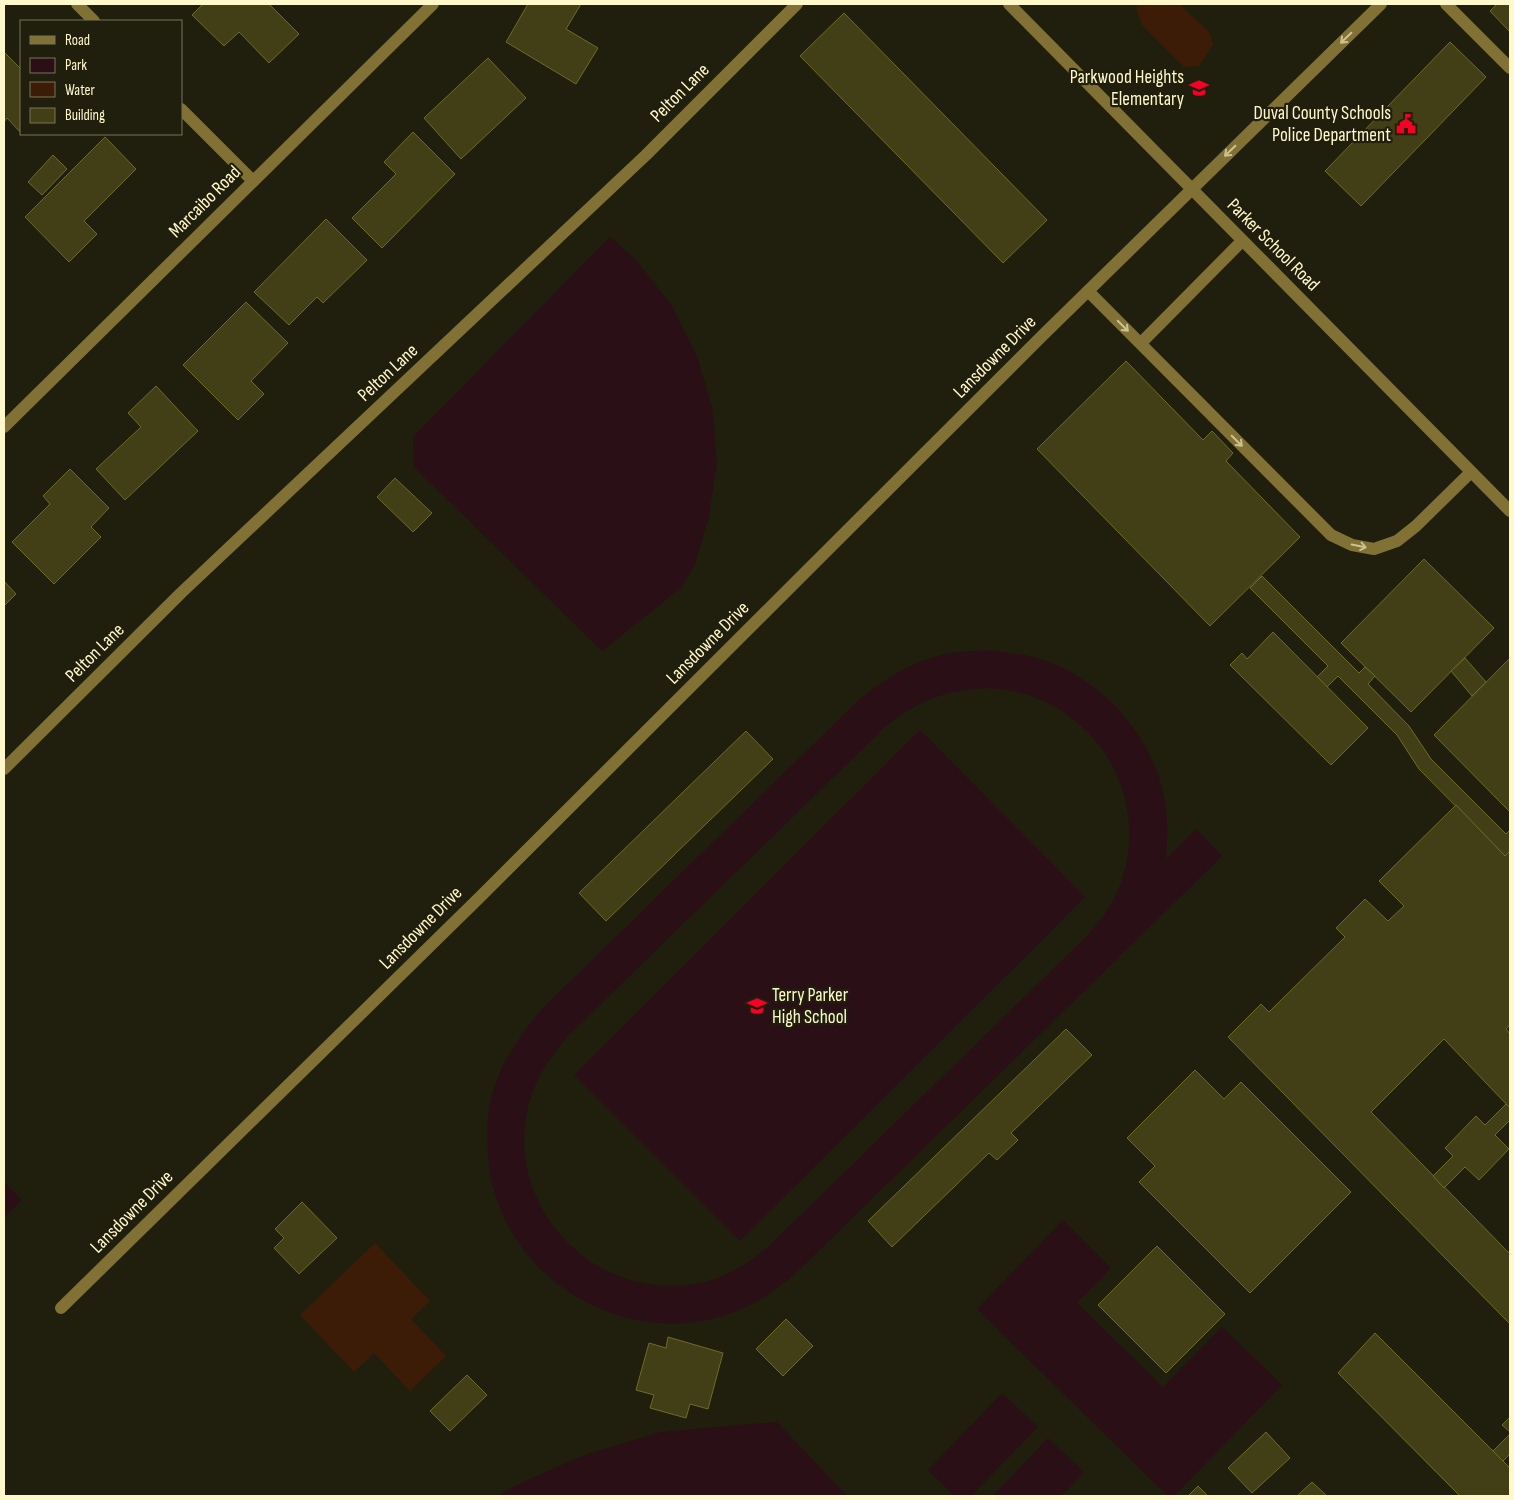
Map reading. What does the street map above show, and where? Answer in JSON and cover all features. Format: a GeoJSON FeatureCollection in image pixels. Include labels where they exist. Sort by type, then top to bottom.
{"type":"FeatureCollection","features":[{"type":"Feature","properties":{"kind":"street"},"geometry":{"type":"LineString","coordinates":[[77,4],[93,20]]}},
{"type":"Feature","properties":{"kind":"street","name":"Marcaibo Road"},"geometry":{"type":"LineString","coordinates":[[4,427],[433,4]]}},
{"type":"Feature","properties":{"kind":"street","name":"Pelton Lane"},"geometry":{"type":"LineString","coordinates":[[4,768],[182,593],[646,155],[798,4]]}},
{"type":"Feature","properties":{"kind":"street","name":"Parker School Road"},"geometry":{"type":"LineString","coordinates":[[1009,4],[1510,511]]}},
{"type":"Feature","properties":{"kind":"street","name":"Lansdowne Drive"},"geometry":{"type":"LineString","coordinates":[[62,1308],[482,895],[1191,189],[1381,4]]}},
{"type":"Feature","properties":{"kind":"street"},"geometry":{"type":"LineString","coordinates":[[1446,4],[1510,68]]}},
{"type":"Feature","properties":{"kind":"street"},"geometry":{"type":"LineString","coordinates":[[182,110],[253,181]]}},
{"type":"Feature","properties":{"kind":"street"},"geometry":{"type":"LineString","coordinates":[[1141,344],[1242,241]]}},
{"type":"Feature","properties":{"kind":"street"},"geometry":{"type":"LineString","coordinates":[[1088,291],[1331,535],[1352,545],[1374,549],[1397,541],[1416,526],[1471,472]]}},
{"type":"Feature","properties":{"kind":"green space"},"geometry":{"type":"Polygon","coordinates":[[[610,237],[636,260],[672,306],[697,356],[712,407],[717,464],[708,520],[695,564],[682,587],[602,651],[414,467],[413,437],[610,237]]]}},
{"type":"Feature","properties":{"kind":"green space"},"geometry":{"type":"Polygon","coordinates":[[[987,650],[1043,660],[1066,670],[1088,683],[1108,699],[1126,718],[1140,738],[1161,784],[1167,815],[1166,859],[1196,829],[1222,856],[796,1273],[768,1294],[750,1305],[706,1320],[662,1323],[619,1315],[579,1298],[544,1272],[516,1239],[497,1199],[488,1154],[489,1108],[502,1067],[516,1043],[542,1009],[858,701],[893,676],[917,663],[959,652],[987,650]],[[987,688],[971,689],[932,699],[908,710],[884,728],[568,1036],[547,1064],[538,1078],[532,1094],[524,1135],[528,1174],[543,1210],[566,1241],[596,1265],[631,1280],[671,1286],[712,1280],[728,1274],[750,1261],[770,1245],[1086,937],[1107,911],[1125,871],[1129,840],[1127,809],[1119,780],[1105,753],[1085,729],[1060,710],[1026,694],[987,688]]]}},
{"type":"Feature","properties":{"kind":"green space"},"geometry":{"type":"Polygon","coordinates":[[[920,730],[1085,897],[740,1241],[574,1075],[920,730]]]}},
{"type":"Feature","properties":{"kind":"green space"},"geometry":{"type":"Polygon","coordinates":[[[4,1182],[22,1200],[4,1218],[4,1182]]]}},
{"type":"Feature","properties":{"kind":"green space"},"geometry":{"type":"Polygon","coordinates":[[[1063,1220],[1111,1268],[1077,1303],[1163,1387],[1222,1327],[1282,1385],[1174,1496],[1168,1496],[977,1309],[1063,1220]]]}},
{"type":"Feature","properties":{"kind":"green space"},"geometry":{"type":"Polygon","coordinates":[[[1002,1393],[1038,1427],[971,1496],[955,1496],[928,1470],[1002,1393]]]}},
{"type":"Feature","properties":{"kind":"green space"},"geometry":{"type":"Polygon","coordinates":[[[777,1422],[847,1496],[498,1496],[521,1483],[582,1456],[660,1432],[777,1422]]]}},
{"type":"Feature","properties":{"kind":"green space"},"geometry":{"type":"Polygon","coordinates":[[[1048,1438],[1084,1472],[1061,1496],[993,1496],[1048,1438]]]}},
{"type":"Feature","properties":{"kind":"water"},"geometry":{"type":"Polygon","coordinates":[[[1137,4],[1179,4],[1209,32],[1213,45],[1199,66],[1184,67],[1143,26],[1137,12],[1137,4]]]}},
{"type":"Feature","properties":{"kind":"water"},"geometry":{"type":"Polygon","coordinates":[[[375,1243],[430,1301],[411,1319],[446,1356],[410,1391],[374,1353],[354,1372],[300,1315],[375,1243]]]}},
{"type":"Feature","properties":{"kind":"building"},"geometry":{"type":"Polygon","coordinates":[[[203,4],[269,4],[299,34],[269,63],[239,32],[224,46],[192,15],[203,4]]]}},
{"type":"Feature","properties":{"kind":"building"},"geometry":{"type":"Polygon","coordinates":[[[528,4],[581,4],[566,29],[598,48],[576,84],[506,42],[528,4]]]}},
{"type":"Feature","properties":{"kind":"building"},"geometry":{"type":"Polygon","coordinates":[[[1497,4],[1510,4],[1510,32],[1490,11],[1497,4]]]}},
{"type":"Feature","properties":{"kind":"building"},"geometry":{"type":"Polygon","coordinates":[[[844,13],[1047,220],[1003,263],[800,56],[844,13]]]}},
{"type":"Feature","properties":{"kind":"building","name":"Duval County Schools Police Department"},"geometry":{"type":"Polygon","coordinates":[[[1450,42],[1486,77],[1361,206],[1325,171],[1450,42]]]}},
{"type":"Feature","properties":{"kind":"building"},"geometry":{"type":"Polygon","coordinates":[[[4,52],[20,68],[20,132],[7,118],[4,122],[4,52]]]}},
{"type":"Feature","properties":{"kind":"building"},"geometry":{"type":"Polygon","coordinates":[[[488,58],[526,98],[461,159],[424,118],[488,58]]]}},
{"type":"Feature","properties":{"kind":"building"},"geometry":{"type":"Polygon","coordinates":[[[413,132],[455,174],[382,248],[352,218],[396,174],[384,162],[413,132]]]}},
{"type":"Feature","properties":{"kind":"building"},"geometry":{"type":"Polygon","coordinates":[[[105,137],[136,169],[84,221],[97,234],[69,262],[25,217],[105,137]]]}},
{"type":"Feature","properties":{"kind":"building"},"geometry":{"type":"Polygon","coordinates":[[[53,155],[67,169],[42,195],[28,182],[53,155]]]}},
{"type":"Feature","properties":{"kind":"building"},"geometry":{"type":"Polygon","coordinates":[[[326,219],[367,260],[323,303],[317,297],[289,325],[254,292],[326,219]]]}},
{"type":"Feature","properties":{"kind":"building"},"geometry":{"type":"Polygon","coordinates":[[[246,302],[288,343],[251,381],[264,394],[238,420],[183,365],[246,302]]]}},
{"type":"Feature","properties":{"kind":"building"},"geometry":{"type":"Polygon","coordinates":[[[1126,361],[1203,440],[1212,431],[1233,453],[1226,461],[1300,537],[1210,626],[1037,449],[1126,361]]]}},
{"type":"Feature","properties":{"kind":"building"},"geometry":{"type":"Polygon","coordinates":[[[156,386],[198,431],[125,500],[96,469],[141,427],[128,413],[156,386]]]}},
{"type":"Feature","properties":{"kind":"building"},"geometry":{"type":"Polygon","coordinates":[[[70,469],[109,508],[91,527],[101,537],[54,584],[12,542],[50,504],[43,496],[70,469]]]}},
{"type":"Feature","properties":{"kind":"building"},"geometry":{"type":"Polygon","coordinates":[[[395,478],[432,513],[413,532],[377,497],[395,478]]]}},
{"type":"Feature","properties":{"kind":"building"},"geometry":{"type":"Polygon","coordinates":[[[1424,559],[1494,628],[1411,712],[1341,643],[1424,559]]]}},
{"type":"Feature","properties":{"kind":"building"},"geometry":{"type":"Polygon","coordinates":[[[1262,576],[1359,673],[1365,667],[1375,676],[1368,684],[1409,726],[1431,759],[1506,834],[1510,830],[1510,851],[1505,856],[1419,769],[1397,735],[1338,676],[1327,687],[1317,677],[1328,666],[1250,588],[1262,576]]]}},
{"type":"Feature","properties":{"kind":"building"},"geometry":{"type":"Polygon","coordinates":[[[4,581],[16,594],[4,606],[4,581]]]}},
{"type":"Feature","properties":{"kind":"building"},"geometry":{"type":"Polygon","coordinates":[[[1273,632],[1368,728],[1331,765],[1230,665],[1242,653],[1247,659],[1273,632]]]}},
{"type":"Feature","properties":{"kind":"building"},"geometry":{"type":"Polygon","coordinates":[[[1465,658],[1486,682],[1472,696],[1451,671],[1465,658]]]}},
{"type":"Feature","properties":{"kind":"building"},"geometry":{"type":"Polygon","coordinates":[[[1510,658],[1510,812],[1434,735],[1510,658]]]}},
{"type":"Feature","properties":{"kind":"building"},"geometry":{"type":"Polygon","coordinates":[[[746,731],[773,759],[606,921],[579,893],[746,731]]]}},
{"type":"Feature","properties":{"kind":"building"},"geometry":{"type":"Polygon","coordinates":[[[1456,805],[1505,856],[1510,851],[1510,1025],[1506,1029],[1510,1034],[1510,1108],[1444,1039],[1371,1112],[1510,1254],[1510,1324],[1228,1037],[1261,1004],[1269,1012],[1345,937],[1336,928],[1365,899],[1388,921],[1404,906],[1379,881],[1456,805]]]}},
{"type":"Feature","properties":{"kind":"building"},"geometry":{"type":"Polygon","coordinates":[[[1066,1029],[1092,1055],[1011,1133],[1018,1140],[997,1160],[989,1153],[892,1247],[868,1221],[1066,1029]]]}},
{"type":"Feature","properties":{"kind":"building"},"geometry":{"type":"Polygon","coordinates":[[[1195,1070],[1224,1099],[1241,1082],[1351,1192],[1250,1293],[1139,1182],[1155,1166],[1127,1138],[1195,1070]]]}},
{"type":"Feature","properties":{"kind":"building"},"geometry":{"type":"Polygon","coordinates":[[[1506,1104],[1510,1108],[1510,1120],[1495,1135],[1509,1149],[1479,1180],[1465,1167],[1444,1188],[1433,1176],[1453,1156],[1445,1148],[1476,1116],[1485,1125],[1506,1104]]]}},
{"type":"Feature","properties":{"kind":"building"},"geometry":{"type":"Polygon","coordinates":[[[302,1202],[337,1238],[299,1274],[274,1248],[284,1238],[275,1229],[302,1202]]]}},
{"type":"Feature","properties":{"kind":"building"},"geometry":{"type":"Polygon","coordinates":[[[1157,1246],[1225,1314],[1166,1373],[1098,1305],[1157,1246]]]}},
{"type":"Feature","properties":{"kind":"building"},"geometry":{"type":"Polygon","coordinates":[[[786,1319],[813,1346],[783,1376],[756,1349],[786,1319]]]}},
{"type":"Feature","properties":{"kind":"building"},"geometry":{"type":"Polygon","coordinates":[[[1375,1333],[1510,1468],[1510,1496],[1460,1496],[1338,1373],[1375,1333]]]}},
{"type":"Feature","properties":{"kind":"building"},"geometry":{"type":"Polygon","coordinates":[[[668,1337],[723,1353],[708,1409],[690,1404],[686,1418],[650,1408],[654,1395],[636,1390],[649,1343],[666,1348],[668,1337]]]}},
{"type":"Feature","properties":{"kind":"building"},"geometry":{"type":"Polygon","coordinates":[[[467,1375],[487,1395],[450,1431],[430,1411],[467,1375]]]}},
{"type":"Feature","properties":{"kind":"building"},"geometry":{"type":"Polygon","coordinates":[[[1510,1417],[1510,1432],[1502,1425],[1510,1417]]]}},
{"type":"Feature","properties":{"kind":"building"},"geometry":{"type":"Polygon","coordinates":[[[1266,1432],[1290,1458],[1252,1493],[1228,1468],[1266,1432]]]}},
{"type":"Feature","properties":{"kind":"building"},"geometry":{"type":"Polygon","coordinates":[[[1510,1434],[1510,1454],[1503,1461],[1493,1451],[1510,1434]]]}},
{"type":"Feature","properties":{"kind":"building"},"geometry":{"type":"Polygon","coordinates":[[[1312,1482],[1327,1496],[1297,1496],[1312,1482]]]}},
{"type":"Feature","properties":{"kind":"building"},"geometry":{"type":"Polygon","coordinates":[[[1198,1486],[1208,1496],[1188,1496],[1198,1486]]]}},
{"type":"Feature","properties":{"kind":"place","name":"Parkwood Heights Elementary"},"geometry":{"type":"Point","coordinates":[1199,88]}},
{"type":"Feature","properties":{"kind":"place","name":"Duval County Schools Police Department"},"geometry":{"type":"Point","coordinates":[1406,124]}},
{"type":"Feature","properties":{"kind":"place","name":"Terry Parker High School"},"geometry":{"type":"Point","coordinates":[757,1006]}}]}
